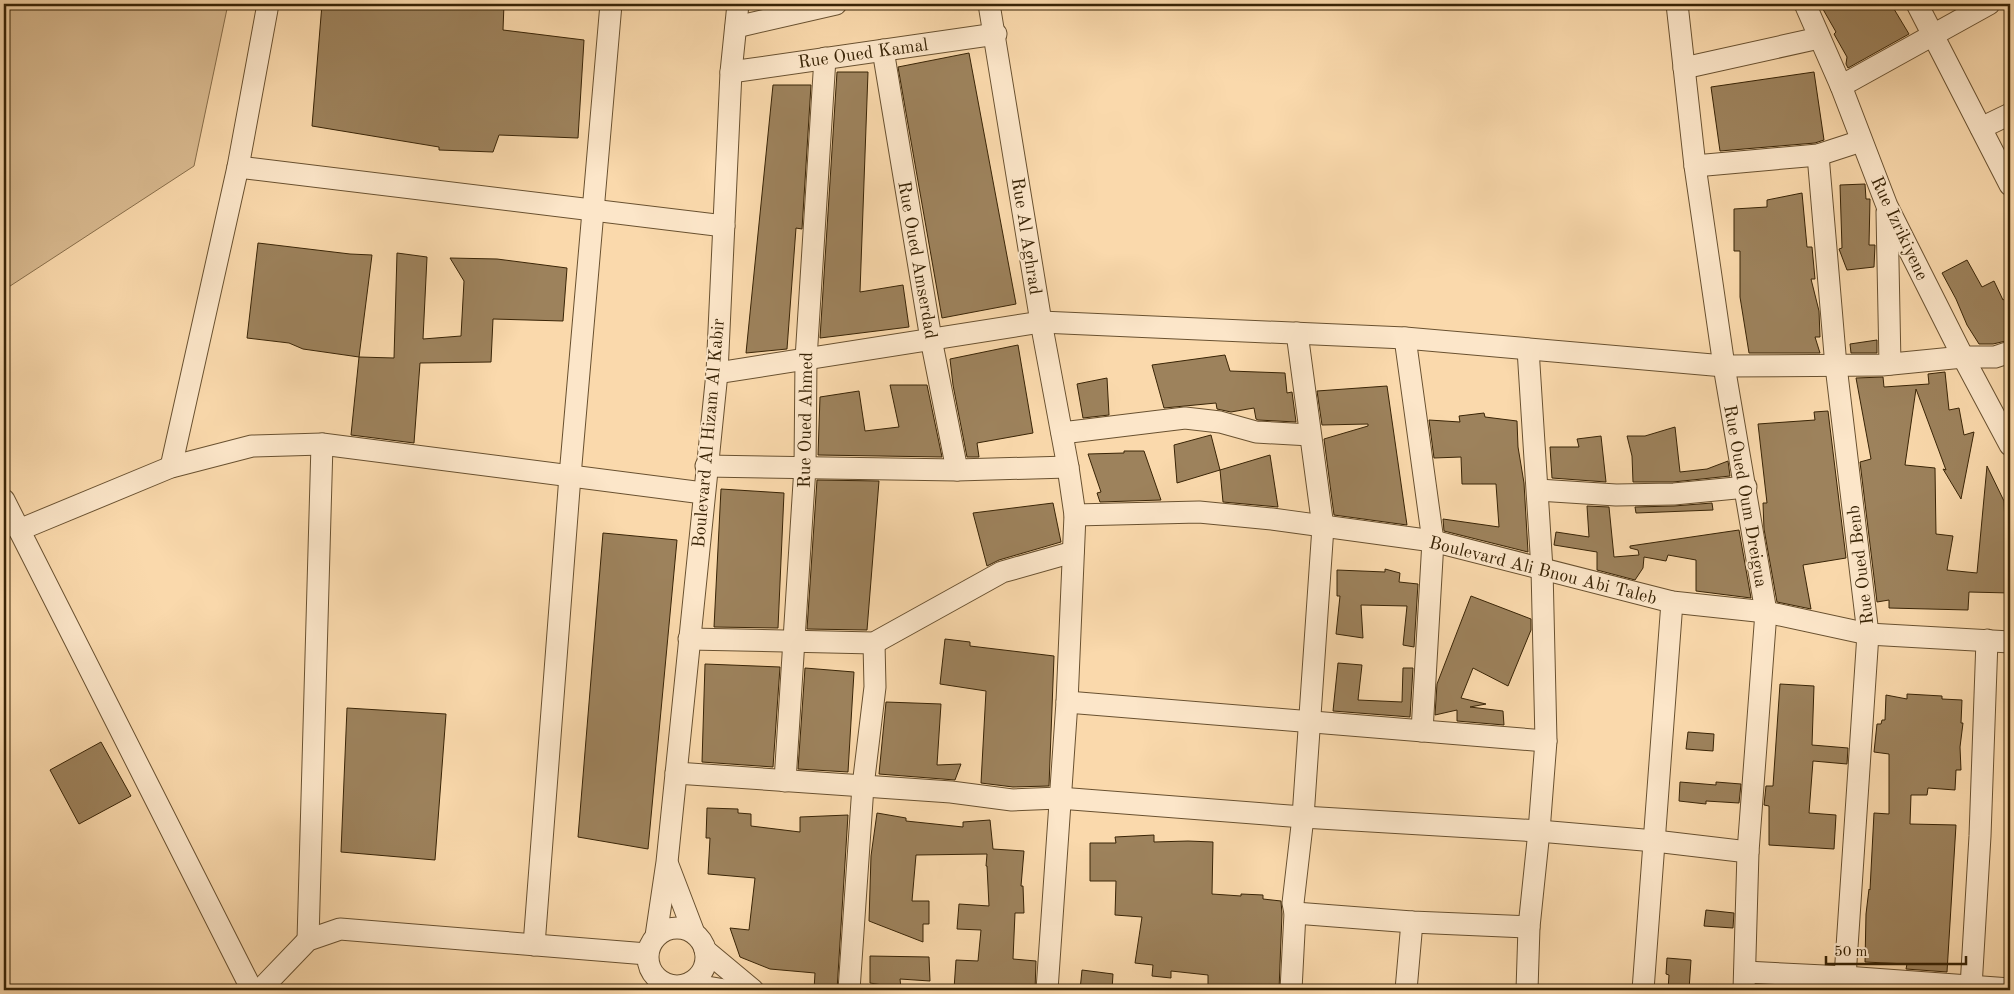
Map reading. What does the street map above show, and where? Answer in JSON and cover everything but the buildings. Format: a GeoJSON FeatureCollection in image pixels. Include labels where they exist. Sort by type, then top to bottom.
{"type":"FeatureCollection","features":[{"type":"Feature","properties":{"kind":"street"},"geometry":{"type":"LineString","coordinates":[[171,467],[238,167],[268,4]]}},
{"type":"Feature","properties":{"kind":"street"},"geometry":{"type":"LineString","coordinates":[[534,945],[570,476],[611,4]]}},
{"type":"Feature","properties":{"kind":"street","name":"Boulevard Al Hizam Al Kabir"},"geometry":{"type":"LineString","coordinates":[[651,963],[667,862],[716,372],[731,72],[738,4]]}},
{"type":"Feature","properties":{"kind":"street"},"geometry":{"type":"LineString","coordinates":[[736,27],[836,4]]}},
{"type":"Feature","properties":{"kind":"street","name":"Rue Al Aghrad"},"geometry":{"type":"LineString","coordinates":[[989,4],[996,34],[1041,322],[1068,467],[1074,515],[1067,702],[1047,990]]}},
{"type":"Feature","properties":{"kind":"street","name":"Rue Izrikiyene"},"geometry":{"type":"LineString","coordinates":[[1805,4],[1841,86],[1887,206],[1963,357],[2010,445]]}},
{"type":"Feature","properties":{"kind":"street"},"geometry":{"type":"LineString","coordinates":[[1917,4],[2010,185]]}},
{"type":"Feature","properties":{"kind":"street"},"geometry":{"type":"LineString","coordinates":[[1841,86],[1989,4]]}},
{"type":"Feature","properties":{"kind":"street","name":"Rue Oued Oum Dreigua"},"geometry":{"type":"LineString","coordinates":[[1679,5],[1695,166],[1724,366],[1766,612],[1748,852],[1744,981]]}},
{"type":"Feature","properties":{"kind":"street","name":"Rue Oued Kamal"},"geometry":{"type":"LineString","coordinates":[[731,72],[996,34]]}},
{"type":"Feature","properties":{"kind":"street"},"geometry":{"type":"LineString","coordinates":[[1684,68],[1820,38]]}},
{"type":"Feature","properties":{"kind":"street","name":"Rue Oued Amserdad"},"geometry":{"type":"LineString","coordinates":[[883,50],[931,339],[957,470]]}},
{"type":"Feature","properties":{"kind":"street","name":"Rue Oued Ahmed"},"geometry":{"type":"LineString","coordinates":[[785,781],[805,467],[806,359],[825,58]]}},
{"type":"Feature","properties":{"kind":"street"},"geometry":{"type":"LineString","coordinates":[[1981,128],[2010,114]]}},
{"type":"Feature","properties":{"kind":"street"},"geometry":{"type":"LineString","coordinates":[[1695,166],[1818,155],[1861,140]]}},
{"type":"Feature","properties":{"kind":"street","name":"Rue Oued Benb"},"geometry":{"type":"LineString","coordinates":[[1818,155],[1836,366],[1868,634],[1845,977]]}},
{"type":"Feature","properties":{"kind":"street"},"geometry":{"type":"LineString","coordinates":[[238,167],[724,226]]}},
{"type":"Feature","properties":{"kind":"street"},"geometry":{"type":"LineString","coordinates":[[1887,206],[1890,364]]}},
{"type":"Feature","properties":{"kind":"street"},"geometry":{"type":"LineString","coordinates":[[716,372],[1041,322],[1405,338],[1724,366],[1890,364],[1963,357],[1995,357],[2010,352]]}},
{"type":"Feature","properties":{"kind":"street"},"geometry":{"type":"LineString","coordinates":[[1291,990],[1295,913],[1293,904],[1303,817],[1322,527],[1297,333]]}},
{"type":"Feature","properties":{"kind":"street"},"geometry":{"type":"LineString","coordinates":[[1405,338],[1433,542],[1422,731]]}},
{"type":"Feature","properties":{"kind":"street"},"geometry":{"type":"LineString","coordinates":[[1527,990],[1529,927],[1546,741],[1542,569],[1528,349]]}},
{"type":"Feature","properties":{"kind":"street"},"geometry":{"type":"LineString","coordinates":[[1062,434],[1185,418],[1220,422],[1256,432],[1310,436]]}},
{"type":"Feature","properties":{"kind":"street"},"geometry":{"type":"LineString","coordinates":[[308,940],[322,444]]}},
{"type":"Feature","properties":{"kind":"street"},"geometry":{"type":"LineString","coordinates":[[19,530],[171,467],[252,446],[322,444],[703,492]]}},
{"type":"Feature","properties":{"kind":"street"},"geometry":{"type":"LineString","coordinates":[[706,466],[957,470],[1068,467]]}},
{"type":"Feature","properties":{"kind":"street"},"geometry":{"type":"LineString","coordinates":[[1538,490],[1616,495],[1668,494],[1746,487]]}},
{"type":"Feature","properties":{"kind":"street"},"geometry":{"type":"LineString","coordinates":[[4,500],[252,990]]}},
{"type":"Feature","properties":{"kind":"street","name":"Boulevard Ali Bnou Abi Taleb"},"geometry":{"type":"LineString","coordinates":[[1074,515],[1199,512],[1433,542],[1672,602],[1766,612],[1868,634],[2010,642]]}},
{"type":"Feature","properties":{"kind":"street"},"geometry":{"type":"LineString","coordinates":[[689,639],[874,643],[1002,572],[1072,552]]}},
{"type":"Feature","properties":{"kind":"street"},"geometry":{"type":"LineString","coordinates":[[1642,990],[1672,602]]}},
{"type":"Feature","properties":{"kind":"street"},"geometry":{"type":"LineString","coordinates":[[1971,986],[1980,836],[1987,640]]}},
{"type":"Feature","properties":{"kind":"street"},"geometry":{"type":"LineString","coordinates":[[849,990],[863,786],[874,687],[874,643]]}},
{"type":"Feature","properties":{"kind":"street"},"geometry":{"type":"LineString","coordinates":[[1067,702],[1546,741]]}},
{"type":"Feature","properties":{"kind":"street"},"geometry":{"type":"LineString","coordinates":[[676,773],[951,792],[1012,800],[1059,798],[1303,817],[1539,831],[1655,841],[1748,852]]}},
{"type":"Feature","properties":{"kind":"street","name":"Boulevard Al Hizam Al Kabir"},"geometry":{"type":"LineString","coordinates":[[667,862],[700,941],[753,990]]}},
{"type":"Feature","properties":{"kind":"street"},"geometry":{"type":"LineString","coordinates":[[1295,913],[1412,922],[1529,927]]}},
{"type":"Feature","properties":{"kind":"street"},"geometry":{"type":"LineString","coordinates":[[1406,990],[1412,922]]}},
{"type":"Feature","properties":{"kind":"street"},"geometry":{"type":"LineString","coordinates":[[682,987],[697,978],[703,970],[706,960],[700,941],[685,928],[674,927],[664,930],[651,963],[659,981],[668,985],[682,987],[726,990]]}},
{"type":"Feature","properties":{"kind":"street"},"geometry":{"type":"LineString","coordinates":[[260,990],[308,940],[340,929],[534,945],[651,963]]}},
{"type":"Feature","properties":{"kind":"street"},"geometry":{"type":"LineString","coordinates":[[1744,981],[1845,977],[2010,989]]}},
{"type":"Feature","properties":{"kind":"shaded area"},"geometry":{"type":"Polygon","coordinates":[[[4,4],[228,4],[194,166],[4,290],[4,4]]]}}]}
